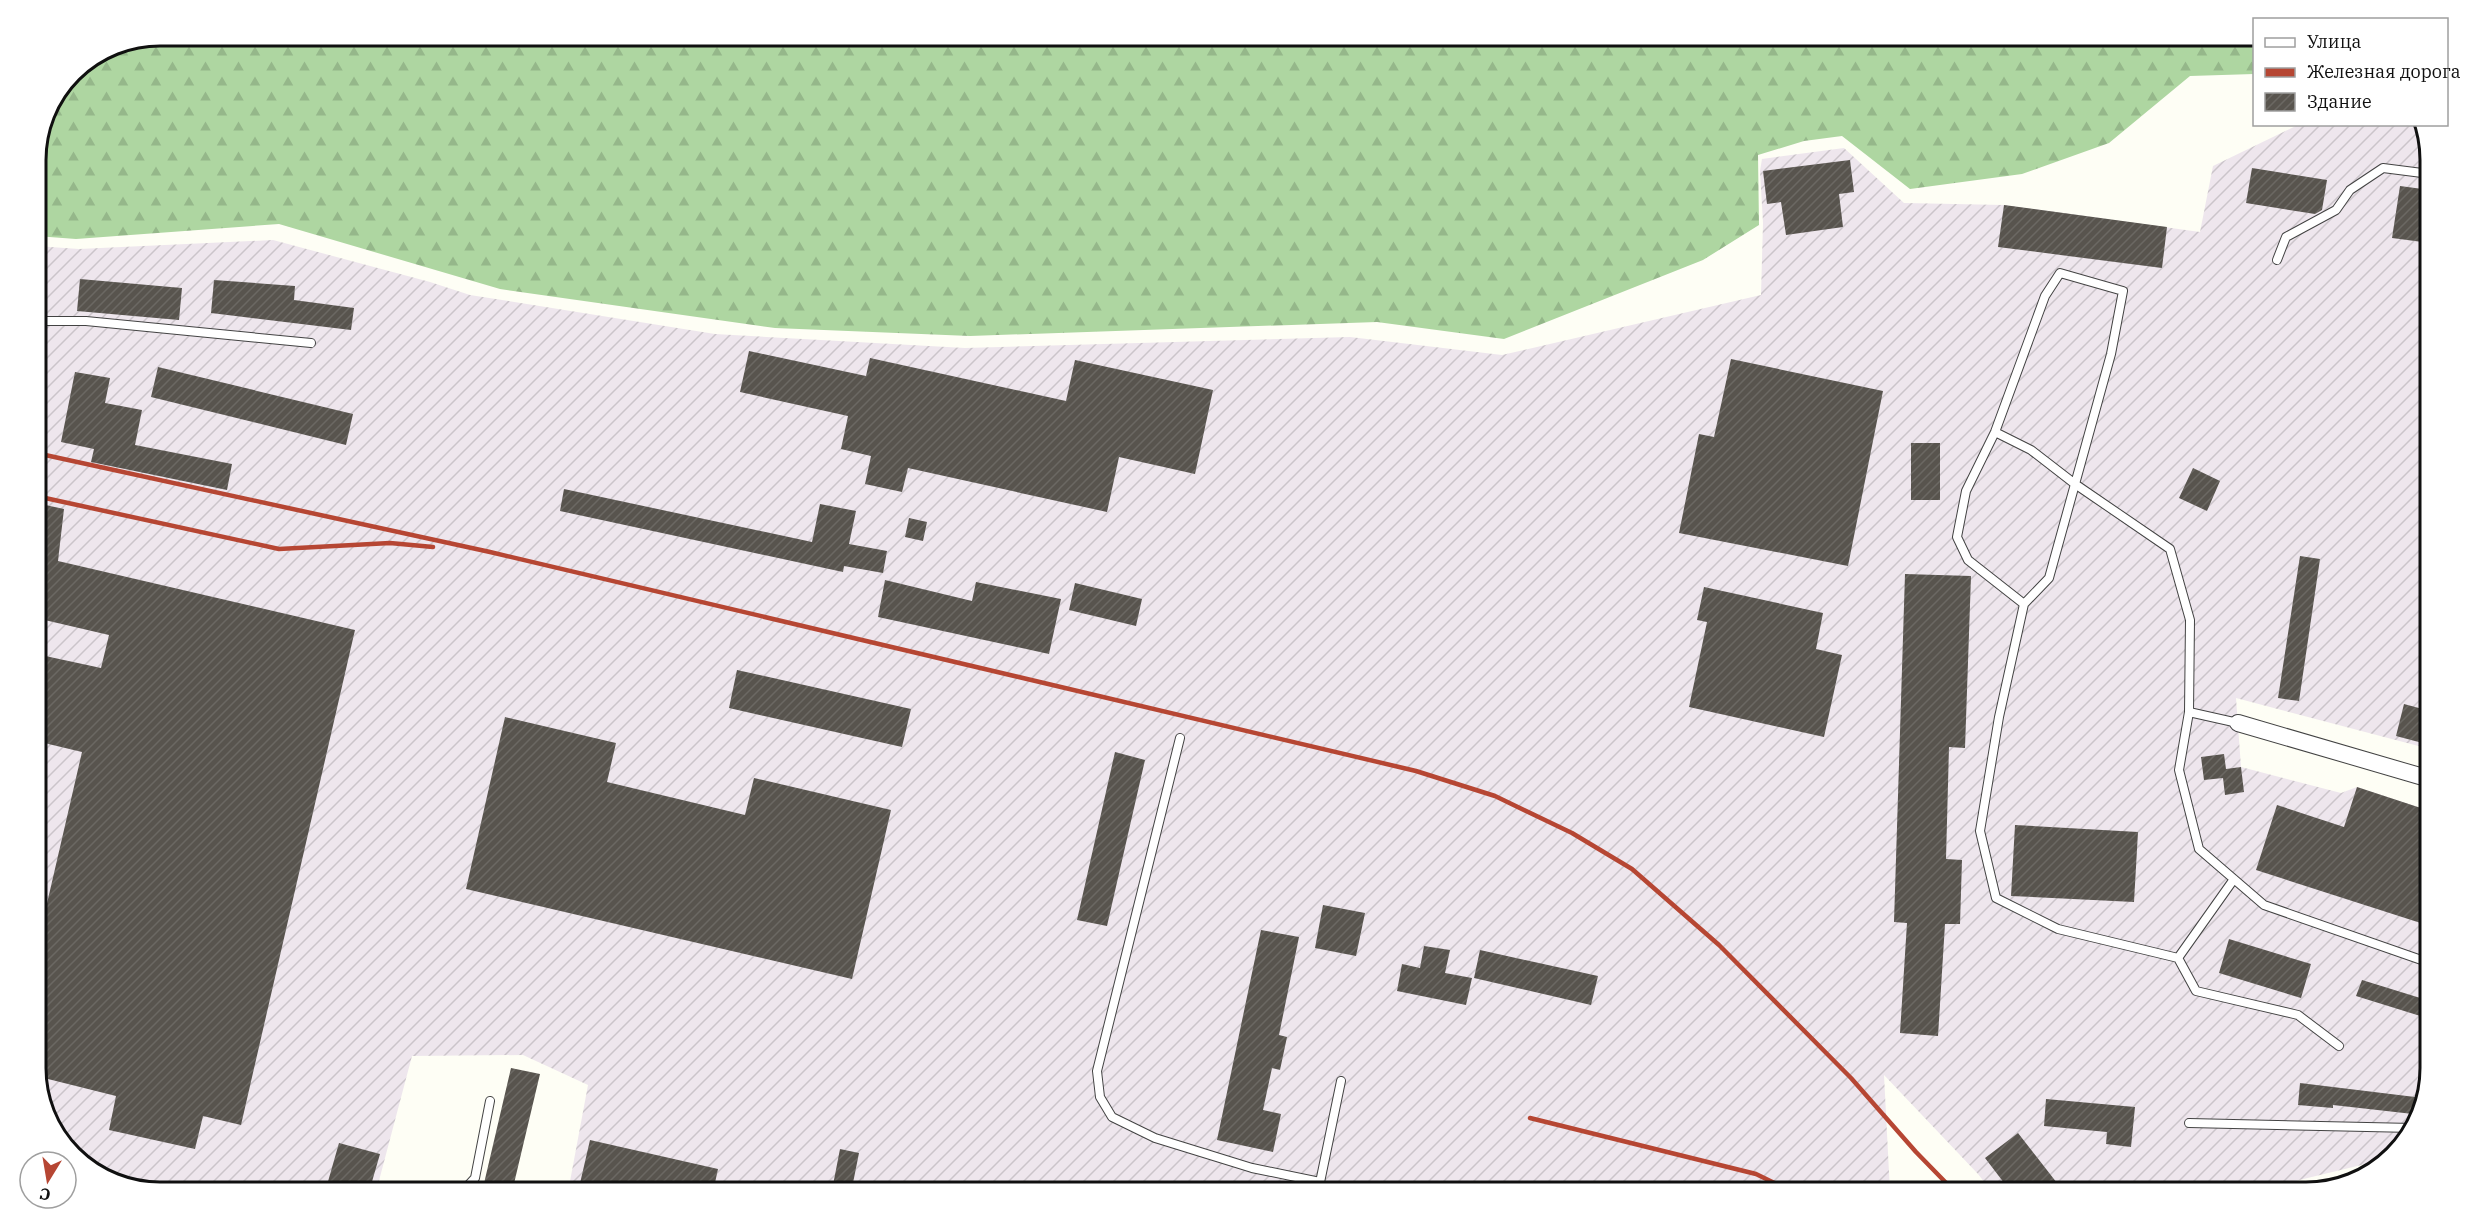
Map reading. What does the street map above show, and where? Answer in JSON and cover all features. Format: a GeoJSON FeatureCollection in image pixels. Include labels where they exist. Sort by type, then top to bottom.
{"type":"FeatureCollection","features":[{"type":"Feature","properties":{"kind":"street"},"geometry":{"type":"LineString","coordinates":[[2238,723],[2420,776]]}},
{"type":"Feature","properties":{"kind":"lane"},"geometry":{"type":"LineString","coordinates":[[2277,260],[2286,237],[2336,210],[2350,190],[2383,168],[2419,173]]}},
{"type":"Feature","properties":{"kind":"lane"},"geometry":{"type":"LineString","coordinates":[[2024,604],[1968,560],[1957,537],[1966,491],[1995,432],[2045,296],[2060,273],[2123,291],[2111,354],[2049,578],[2024,604],[2000,717],[1980,831],[1996,898],[2058,929],[2178,958],[2196,992],[2298,1015],[2339,1046]]}},
{"type":"Feature","properties":{"kind":"lane"},"geometry":{"type":"LineString","coordinates":[[47,321],[86,321],[311,343]]}},
{"type":"Feature","properties":{"kind":"lane"},"geometry":{"type":"LineString","coordinates":[[1995,432],[2031,450],[2170,549],[2190,620],[2190,712],[2179,770],[2199,849],[2264,905],[2420,959]]}},
{"type":"Feature","properties":{"kind":"lane"},"geometry":{"type":"LineString","coordinates":[[2190,712],[2238,723]]}},
{"type":"Feature","properties":{"kind":"lane"},"geometry":{"type":"LineString","coordinates":[[1180,738],[1097,1071],[1100,1097],[1112,1116],[1155,1138],[1252,1168],[1320,1182],[1341,1081]]}},
{"type":"Feature","properties":{"kind":"lane"},"geometry":{"type":"LineString","coordinates":[[2178,958],[2234,879]]}},
{"type":"Feature","properties":{"kind":"lane"},"geometry":{"type":"LineString","coordinates":[[471,1182],[475,1178],[490,1101]]}},
{"type":"Feature","properties":{"kind":"lane"},"geometry":{"type":"LineString","coordinates":[[2189,1123],[2402,1128]]}},
{"type":"Feature","properties":{"kind":"shaded area"},"geometry":{"type":"Polygon","coordinates":[[[2296,126],[2414,126],[2419,153],[2420,746],[2236,698],[2241,767],[2341,793],[2357,787],[2420,808],[2419,1083],[2408,1118],[2400,1131],[2381,1153],[2366,1164],[2291,1182],[1984,1182],[1884,1075],[1889,1182],[570,1182],[588,1085],[523,1055],[412,1056],[379,1182],[145,1181],[110,1170],[97,1162],[75,1143],[58,1118],[47,1075],[47,247],[79,249],[273,240],[470,295],[715,334],[965,348],[1350,337],[1502,355],[1761,295],[1763,223],[1760,171],[1762,159],[1844,148],[1904,203],[2004,205],[2200,232],[2213,166],[2296,126]]]}},
{"type":"Feature","properties":{"kind":"green space"},"geometry":{"type":"Polygon","coordinates":[[[2253,46],[2253,74],[2190,76],[2109,143],[2022,174],[1910,189],[1842,136],[1804,141],[1758,155],[1759,225],[1703,260],[1504,339],[1377,322],[970,336],[775,328],[500,289],[279,224],[76,239],[47,237],[47,145],[58,110],[80,80],[103,62],[131,50],[153,47],[2253,46]]]}},
{"type":"Feature","properties":{"kind":"building"},"geometry":{"type":"Polygon","coordinates":[[[1850,160],[1854,192],[1839,194],[1843,227],[1786,235],[1781,202],[1767,204],[1763,171],[1850,160]]]}},
{"type":"Feature","properties":{"kind":"building"},"geometry":{"type":"Polygon","coordinates":[[[2252,168],[2327,180],[2322,210],[2315,214],[2246,203],[2252,168]]]}},
{"type":"Feature","properties":{"kind":"building"},"geometry":{"type":"Polygon","coordinates":[[[2400,186],[2419,189],[2419,242],[2392,238],[2400,186]]]}},
{"type":"Feature","properties":{"kind":"building"},"geometry":{"type":"Polygon","coordinates":[[[2004,205],[2167,227],[2162,268],[1998,247],[2004,205]]]}},
{"type":"Feature","properties":{"kind":"building"},"geometry":{"type":"Polygon","coordinates":[[[80,279],[182,288],[179,320],[77,311],[80,279]]]}},
{"type":"Feature","properties":{"kind":"building"},"geometry":{"type":"Polygon","coordinates":[[[214,280],[295,286],[294,300],[354,308],[351,330],[211,313],[214,280]]]}},
{"type":"Feature","properties":{"kind":"building"},"geometry":{"type":"Polygon","coordinates":[[[749,351],[866,376],[870,358],[1066,401],[1075,360],[1213,390],[1195,474],[1119,457],[1107,512],[908,468],[902,492],[865,484],[871,456],[841,449],[848,416],[740,392],[749,351]]]}},
{"type":"Feature","properties":{"kind":"building"},"geometry":{"type":"Polygon","coordinates":[[[1731,359],[1883,391],[1848,566],[1679,533],[1699,434],[1714,437],[1731,359]]]}},
{"type":"Feature","properties":{"kind":"building"},"geometry":{"type":"Polygon","coordinates":[[[158,367],[353,414],[346,445],[151,397],[158,367]]]}},
{"type":"Feature","properties":{"kind":"building"},"geometry":{"type":"Polygon","coordinates":[[[75,372],[110,378],[105,403],[142,410],[135,445],[232,464],[227,490],[91,462],[94,449],[61,442],[75,372]]]}},
{"type":"Feature","properties":{"kind":"building"},"geometry":{"type":"Polygon","coordinates":[[[1911,443],[1940,443],[1940,500],[1911,500],[1911,443]]]}},
{"type":"Feature","properties":{"kind":"building"},"geometry":{"type":"Polygon","coordinates":[[[2193,468],[2220,481],[2207,511],[2179,498],[2193,468]]]}},
{"type":"Feature","properties":{"kind":"building"},"geometry":{"type":"Polygon","coordinates":[[[564,489],[812,542],[820,504],[856,511],[849,544],[887,551],[883,573],[844,566],[843,572],[560,511],[564,489]]]}},
{"type":"Feature","properties":{"kind":"building"},"geometry":{"type":"Polygon","coordinates":[[[47,505],[64,509],[58,561],[355,630],[241,1125],[203,1116],[195,1149],[109,1130],[116,1096],[48,1079],[47,903],[82,752],[47,744],[47,656],[101,668],[109,635],[47,621],[47,505]]]}},
{"type":"Feature","properties":{"kind":"building"},"geometry":{"type":"Polygon","coordinates":[[[909,518],[927,522],[923,541],[905,537],[909,518]]]}},
{"type":"Feature","properties":{"kind":"building"},"geometry":{"type":"Polygon","coordinates":[[[2300,556],[2320,559],[2299,701],[2278,698],[2300,556]]]}},
{"type":"Feature","properties":{"kind":"building"},"geometry":{"type":"Polygon","coordinates":[[[1905,574],[1971,576],[1965,748],[1949,747],[1946,859],[1962,860],[1960,924],[1945,924],[1938,1036],[1900,1033],[1907,923],[1894,922],[1905,574]]]}},
{"type":"Feature","properties":{"kind":"building"},"geometry":{"type":"Polygon","coordinates":[[[885,580],[972,601],[976,582],[1061,599],[1049,654],[878,617],[885,580]]]}},
{"type":"Feature","properties":{"kind":"building"},"geometry":{"type":"Polygon","coordinates":[[[1075,583],[1142,599],[1136,626],[1069,610],[1075,583]]]}},
{"type":"Feature","properties":{"kind":"building"},"geometry":{"type":"Polygon","coordinates":[[[1704,587],[1823,613],[1816,649],[1842,655],[1824,737],[1689,707],[1707,622],[1697,620],[1704,587]]]}},
{"type":"Feature","properties":{"kind":"building"},"geometry":{"type":"Polygon","coordinates":[[[737,670],[911,709],[902,747],[729,708],[737,670]]]}},
{"type":"Feature","properties":{"kind":"building"},"geometry":{"type":"Polygon","coordinates":[[[2404,704],[2420,708],[2420,742],[2396,736],[2404,704]]]}},
{"type":"Feature","properties":{"kind":"building"},"geometry":{"type":"Polygon","coordinates":[[[505,717],[616,743],[607,782],[745,815],[754,778],[891,810],[852,979],[466,889],[505,717]]]}},
{"type":"Feature","properties":{"kind":"building"},"geometry":{"type":"Polygon","coordinates":[[[1115,752],[1145,760],[1107,926],[1077,920],[1115,752]]]}},
{"type":"Feature","properties":{"kind":"building"},"geometry":{"type":"Polygon","coordinates":[[[2224,754],[2226,769],[2241,767],[2244,792],[2225,795],[2223,778],[2204,780],[2201,757],[2224,754]]]}},
{"type":"Feature","properties":{"kind":"building"},"geometry":{"type":"Polygon","coordinates":[[[2357,787],[2420,808],[2420,923],[2256,870],[2277,805],[2344,827],[2357,787]]]}},
{"type":"Feature","properties":{"kind":"building"},"geometry":{"type":"Polygon","coordinates":[[[2015,825],[2138,832],[2134,902],[2011,896],[2015,825]]]}},
{"type":"Feature","properties":{"kind":"building"},"geometry":{"type":"Polygon","coordinates":[[[1323,905],[1365,913],[1356,956],[1315,948],[1323,905]]]}},
{"type":"Feature","properties":{"kind":"building"},"geometry":{"type":"Polygon","coordinates":[[[1261,930],[1299,937],[1279,1035],[1287,1037],[1280,1070],[1272,1068],[1263,1110],[1281,1114],[1273,1152],[1217,1140],[1261,930]]]}},
{"type":"Feature","properties":{"kind":"building"},"geometry":{"type":"Polygon","coordinates":[[[2229,939],[2311,964],[2301,998],[2219,973],[2229,939]]]}},
{"type":"Feature","properties":{"kind":"building"},"geometry":{"type":"Polygon","coordinates":[[[1424,946],[1450,950],[1445,973],[1472,978],[1466,1005],[1397,991],[1402,964],[1420,968],[1424,946]]]}},
{"type":"Feature","properties":{"kind":"building"},"geometry":{"type":"Polygon","coordinates":[[[1480,950],[1598,976],[1591,1005],[1474,978],[1480,950]]]}},
{"type":"Feature","properties":{"kind":"building"},"geometry":{"type":"Polygon","coordinates":[[[2362,980],[2420,998],[2420,1016],[2356,996],[2362,980]]]}},
{"type":"Feature","properties":{"kind":"building"},"geometry":{"type":"Polygon","coordinates":[[[511,1068],[540,1074],[514,1182],[484,1182],[511,1068]]]}},
{"type":"Feature","properties":{"kind":"building"},"geometry":{"type":"Polygon","coordinates":[[[2300,1083],[2415,1097],[2410,1114],[2333,1105],[2333,1108],[2298,1105],[2300,1083]]]}},
{"type":"Feature","properties":{"kind":"building"},"geometry":{"type":"Polygon","coordinates":[[[2046,1099],[2135,1107],[2131,1147],[2106,1144],[2107,1132],[2044,1126],[2046,1099]]]}},
{"type":"Feature","properties":{"kind":"building"},"geometry":{"type":"Polygon","coordinates":[[[2018,1133],[2056,1182],[2003,1182],[1985,1158],[2018,1133]]]}},
{"type":"Feature","properties":{"kind":"building"},"geometry":{"type":"Polygon","coordinates":[[[590,1140],[718,1169],[715,1182],[580,1182],[590,1140]]]}},
{"type":"Feature","properties":{"kind":"building"},"geometry":{"type":"Polygon","coordinates":[[[339,1143],[380,1154],[372,1182],[328,1182],[339,1143]]]}},
{"type":"Feature","properties":{"kind":"building"},"geometry":{"type":"Polygon","coordinates":[[[840,1149],[859,1153],[853,1182],[834,1182],[840,1149]]]}},
{"type":"Feature","properties":{"kind":"railway"},"geometry":{"type":"LineString","coordinates":[[47,455],[490,552],[1416,771],[1495,796],[1572,833],[1632,869],[1719,945],[1851,1078],[1945,1182]]}},
{"type":"Feature","properties":{"kind":"railway"},"geometry":{"type":"LineString","coordinates":[[47,498],[279,549],[390,543],[433,547]]}},
{"type":"Feature","properties":{"kind":"railway"},"geometry":{"type":"LineString","coordinates":[[1530,1118],[1756,1174],[1772,1182]]}}]}
